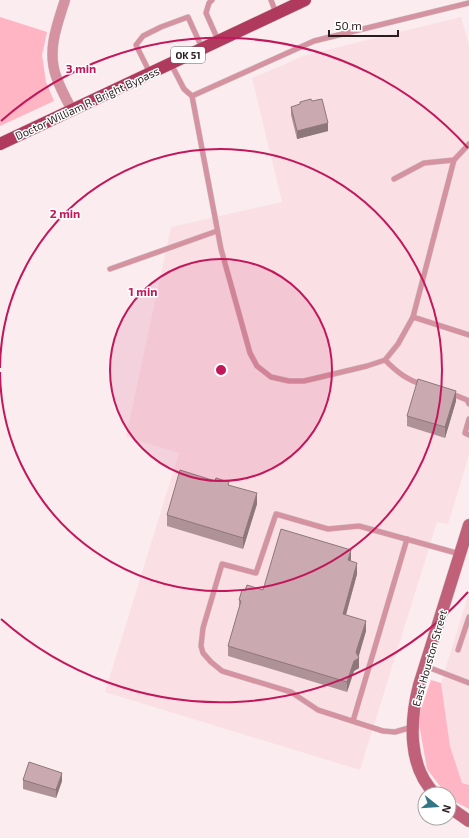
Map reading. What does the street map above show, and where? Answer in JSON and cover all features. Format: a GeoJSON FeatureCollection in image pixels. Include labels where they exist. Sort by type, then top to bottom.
{"type":"FeatureCollection","features":[{"type":"Feature","properties":{"kind":"main road","name":"Doctor William R. Bright Bypass"},"geometry":{"type":"LineString","coordinates":[[0,144],[305,0]]}},
{"type":"Feature","properties":{"kind":"street"},"geometry":{"type":"LineString","coordinates":[[65,0],[56,28],[52,53],[55,75],[72,110]]}},
{"type":"Feature","properties":{"kind":"street","name":"East Houston Street"},"geometry":{"type":"LineString","coordinates":[[429,786],[417,762],[413,740],[412,727],[416,699],[469,525]]}},
{"type":"Feature","properties":{"kind":"street"},"geometry":{"type":"LineString","coordinates":[[457,813],[469,821]]}},
{"type":"Feature","properties":{"kind":"lane"},"geometry":{"type":"LineString","coordinates":[[212,0],[209,3],[206,13],[219,40]]}},
{"type":"Feature","properties":{"kind":"lane"},"geometry":{"type":"LineString","coordinates":[[271,0],[276,13]]}},
{"type":"Feature","properties":{"kind":"lane"},"geometry":{"type":"LineString","coordinates":[[192,96],[314,41],[469,3]]}},
{"type":"Feature","properties":{"kind":"lane"},"geometry":{"type":"LineString","coordinates":[[150,73],[136,45],[143,36],[161,27],[188,17],[202,48]]}},
{"type":"Feature","properties":{"kind":"lane"},"geometry":{"type":"LineString","coordinates":[[170,63],[184,88],[192,96],[221,249],[250,353],[257,366],[271,377],[289,381],[304,381],[367,366],[385,360],[398,344],[414,317],[454,160],[469,144]]}},
{"type":"Feature","properties":{"kind":"lane"},"geometry":{"type":"LineString","coordinates":[[394,179],[424,163],[454,160]]}},
{"type":"Feature","properties":{"kind":"lane"},"geometry":{"type":"LineString","coordinates":[[110,269],[217,231]]}},
{"type":"Feature","properties":{"kind":"lane"},"geometry":{"type":"LineString","coordinates":[[414,317],[469,335]]}},
{"type":"Feature","properties":{"kind":"lane"},"geometry":{"type":"LineString","coordinates":[[385,360],[399,374],[430,387]]}},
{"type":"Feature","properties":{"kind":"lane"},"geometry":{"type":"LineString","coordinates":[[444,392],[467,400],[469,404]]}},
{"type":"Feature","properties":{"kind":"lane"},"geometry":{"type":"LineString","coordinates":[[469,419],[465,433],[469,435]]}},
{"type":"Feature","properties":{"kind":"lane"},"geometry":{"type":"LineString","coordinates":[[412,727],[395,732],[383,731],[318,710],[291,692],[222,671],[210,662],[204,654],[201,646],[203,628],[222,564],[256,573],[276,514],[328,529],[359,526],[460,554]]}},
{"type":"Feature","properties":{"kind":"lane"},"geometry":{"type":"LineString","coordinates":[[353,721],[407,539]]}},
{"type":"Feature","properties":{"kind":"lane"},"geometry":{"type":"LineString","coordinates":[[458,650],[469,618]]}},
{"type":"Feature","properties":{"kind":"lane"},"geometry":{"type":"LineString","coordinates":[[425,666],[469,683]]}},
{"type":"Feature","properties":{"kind":"shaded area"},"geometry":{"type":"Polygon","coordinates":[[[0,17],[47,32],[42,55],[46,82],[54,101],[0,126],[0,17]]]}},
{"type":"Feature","properties":{"kind":"shaded area"},"geometry":{"type":"Polygon","coordinates":[[[461,17],[469,45],[469,455],[448,524],[437,522],[360,770],[105,692],[179,453],[126,437],[171,227],[282,202],[252,78],[306,55],[461,17]]]}},
{"type":"Feature","properties":{"kind":"shaded area"},"geometry":{"type":"Polygon","coordinates":[[[469,593],[469,785],[462,783],[450,746],[441,683],[469,593]]]}},
{"type":"Feature","properties":{"kind":"shaded area"},"geometry":{"type":"Polygon","coordinates":[[[431,680],[441,683],[450,746],[462,783],[469,785],[469,809],[457,803],[457,786],[440,786],[427,769],[418,718],[431,680]]]}},
{"type":"Feature","properties":{"kind":"building"},"geometry":{"type":"Polygon","coordinates":[[[311,99],[312,101],[322,99],[328,123],[297,131],[291,107],[300,104],[300,102],[311,99]]]}},
{"type":"Feature","properties":{"kind":"building"},"geometry":{"type":"Polygon","coordinates":[[[418,379],[456,391],[445,427],[407,416],[418,379]]]}},
{"type":"Feature","properties":{"kind":"building"},"geometry":{"type":"Polygon","coordinates":[[[180,470],[215,481],[216,478],[229,482],[228,485],[257,493],[243,538],[167,515],[180,470]]]}},
{"type":"Feature","properties":{"kind":"building"},"geometry":{"type":"Polygon","coordinates":[[[281,529],[351,550],[348,560],[357,563],[343,614],[366,621],[356,652],[359,658],[354,661],[347,682],[228,646],[241,601],[239,600],[242,590],[245,591],[247,585],[263,590],[281,529]]]}},
{"type":"Feature","properties":{"kind":"building"},"geometry":{"type":"Polygon","coordinates":[[[29,762],[62,773],[56,790],[23,780],[29,762]]]}}]}
